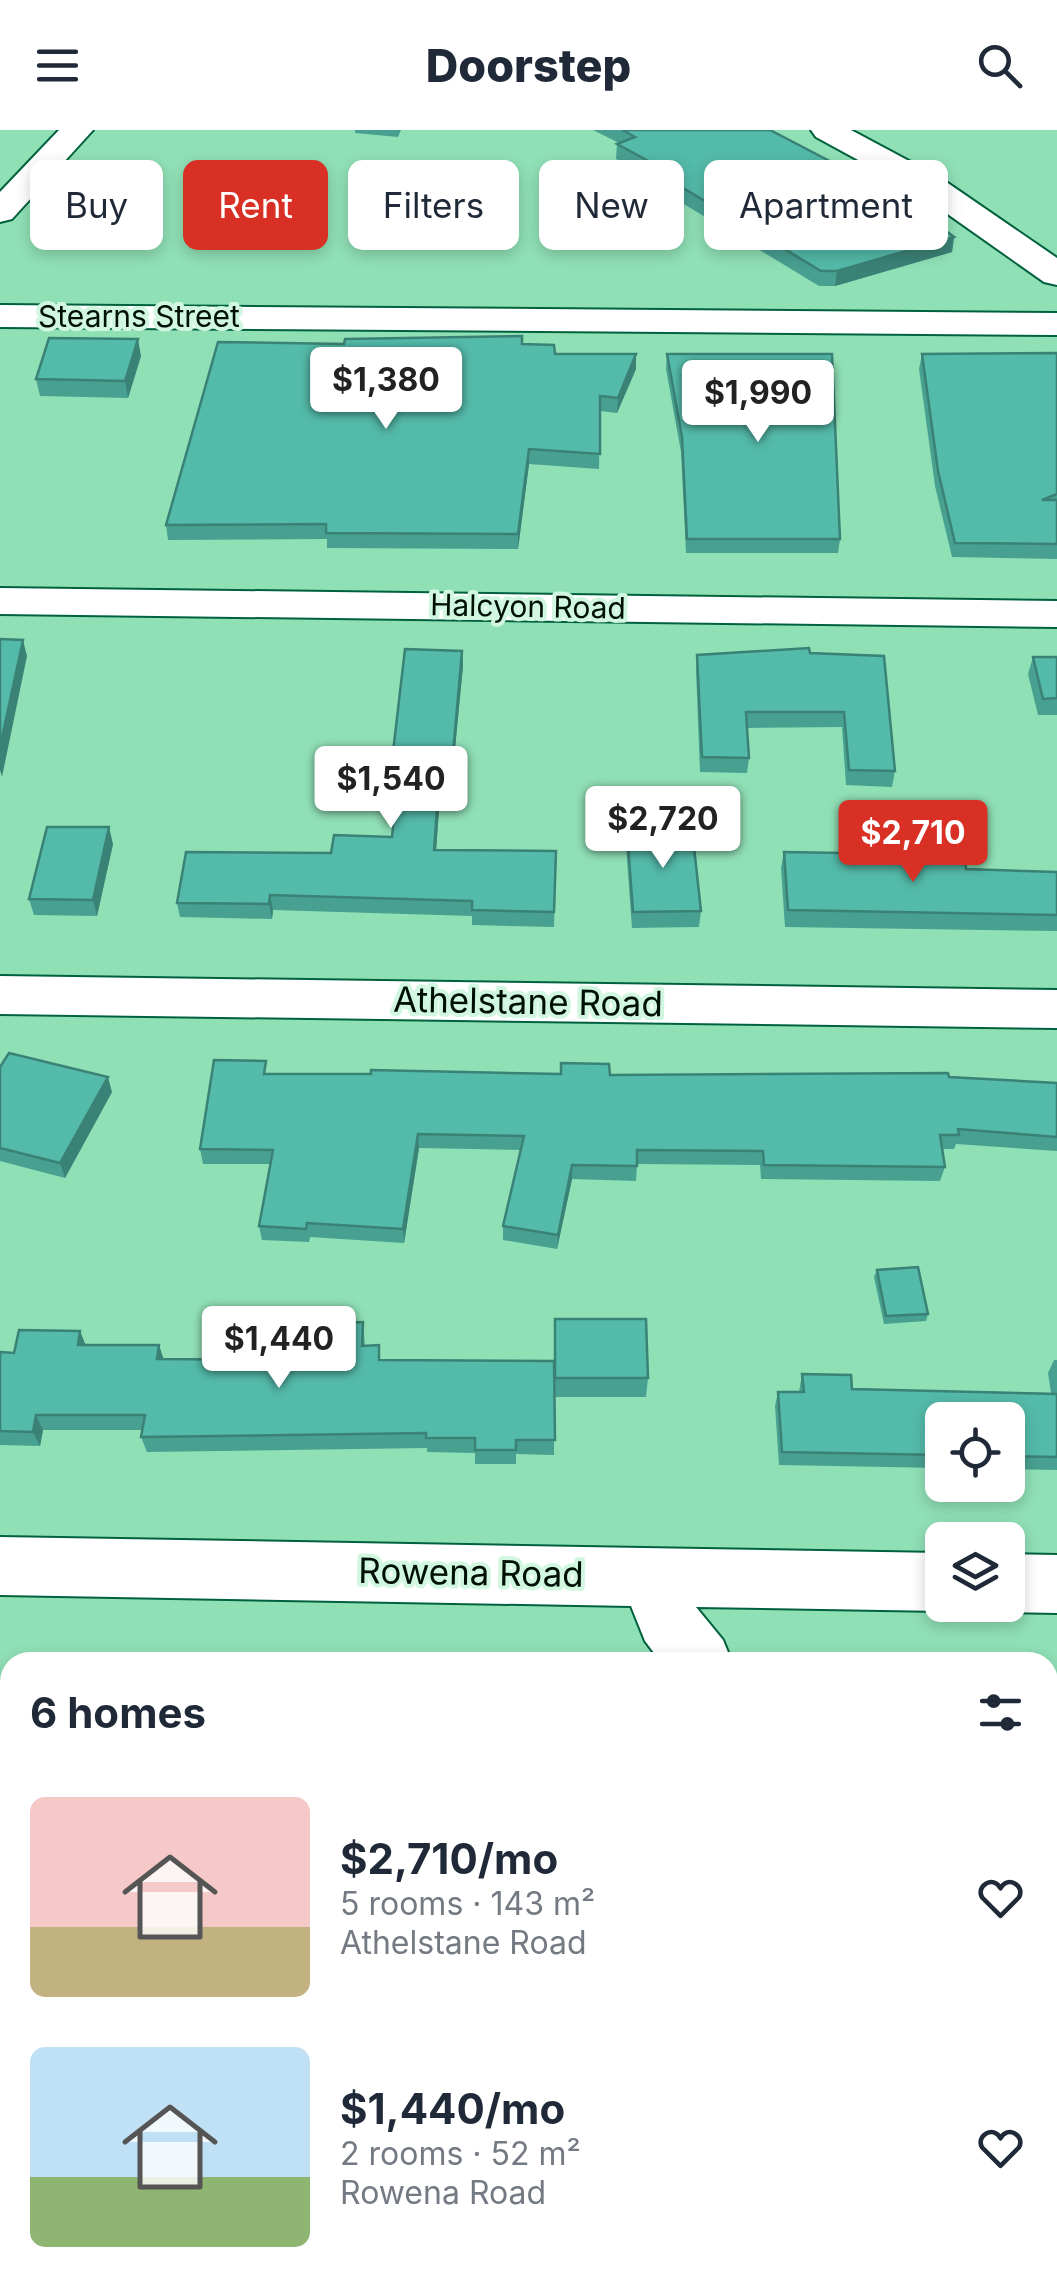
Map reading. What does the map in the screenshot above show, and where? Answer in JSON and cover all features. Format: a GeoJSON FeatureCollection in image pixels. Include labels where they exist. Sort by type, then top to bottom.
{"type":"FeatureCollection","features":[{"type":"Feature","properties":{"kind":"street"},"geometry":{"type":"LineString","coordinates":[[0,212],[76,130]]}},
{"type":"Feature","properties":{"kind":"street"},"geometry":{"type":"LineString","coordinates":[[827,130],[927,184],[1057,274]]}},
{"type":"Feature","properties":{"kind":"street","name":"Stearns Street"},"geometry":{"type":"LineString","coordinates":[[0,316],[1057,324]]}},
{"type":"Feature","properties":{"kind":"street","name":"Halcyon Road"},"geometry":{"type":"LineString","coordinates":[[0,601],[1057,614]]}},
{"type":"Feature","properties":{"kind":"street","name":"Athelstane Road"},"geometry":{"type":"LineString","coordinates":[[0,996],[1057,1009]]}},
{"type":"Feature","properties":{"kind":"street","name":"Rowena Road"},"geometry":{"type":"LineString","coordinates":[[0,1566],[925,1582]]}},
{"type":"Feature","properties":{"kind":"street"},"geometry":{"type":"LineString","coordinates":[[653,1576],[667,1620],[692,1652]]}},
{"type":"Feature","properties":{"kind":"street"},"geometry":{"type":"LineString","coordinates":[[1025,1583],[1057,1584]]}},
{"type":"Feature","properties":{"kind":"building"},"geometry":{"type":"Polygon","coordinates":[[[622,130],[770,130],[828,160],[704,160],[704,200],[684,188],[684,160],[647,160],[617,144],[635,137],[622,130]]]}},
{"type":"Feature","properties":{"kind":"building"},"geometry":{"type":"Polygon","coordinates":[[[786,250],[909,250],[837,271],[821,271],[786,250]]]}},
{"type":"Feature","properties":{"kind":"building"},"geometry":{"type":"Polygon","coordinates":[[[522,336],[522,344],[554,345],[555,354],[636,354],[618,398],[600,396],[600,454],[529,449],[518,534],[326,533],[326,524],[166,525],[218,342],[344,344],[345,339],[522,336]]]}},
{"type":"Feature","properties":{"kind":"building"},"geometry":{"type":"Polygon","coordinates":[[[49,338],[138,339],[125,381],[36,379],[49,338]]]}},
{"type":"Feature","properties":{"kind":"building"},"geometry":{"type":"Polygon","coordinates":[[[1057,353],[1057,494],[1042,500],[1057,500],[1057,544],[955,543],[938,471],[922,354],[1057,353]]]}},
{"type":"Feature","properties":{"kind":"building"},"geometry":{"type":"Polygon","coordinates":[[[667,354],[832,354],[840,539],[687,539],[682,437],[667,354]]]}},
{"type":"Feature","properties":{"kind":"building"},"geometry":{"type":"Polygon","coordinates":[[[0,639],[23,640],[0,747],[0,639]]]}},
{"type":"Feature","properties":{"kind":"building"},"geometry":{"type":"Polygon","coordinates":[[[809,648],[810,653],[884,656],[895,771],[849,770],[844,712],[746,712],[749,758],[702,757],[697,655],[809,648]]]}},
{"type":"Feature","properties":{"kind":"building"},"geometry":{"type":"Polygon","coordinates":[[[405,649],[462,651],[453,754],[441,754],[434,850],[556,851],[554,912],[472,910],[472,901],[270,895],[269,904],[177,903],[186,852],[331,853],[334,835],[392,837],[400,752],[393,752],[405,649]]]}},
{"type":"Feature","properties":{"kind":"building"},"geometry":{"type":"Polygon","coordinates":[[[1033,657],[1057,657],[1057,698],[1043,699],[1033,657]]]}},
{"type":"Feature","properties":{"kind":"building"},"geometry":{"type":"Polygon","coordinates":[[[47,827],[109,827],[93,900],[29,899],[47,827]]]}},
{"type":"Feature","properties":{"kind":"building"},"geometry":{"type":"Polygon","coordinates":[[[692,829],[701,911],[633,912],[627,830],[692,829]]]}},
{"type":"Feature","properties":{"kind":"building"},"geometry":{"type":"Polygon","coordinates":[[[784,852],[965,855],[966,869],[1057,872],[1057,915],[788,910],[784,852]]]}},
{"type":"Feature","properties":{"kind":"building"},"geometry":{"type":"Polygon","coordinates":[[[9,1053],[108,1077],[60,1163],[0,1148],[0,1067],[9,1053]]]}},
{"type":"Feature","properties":{"kind":"building"},"geometry":{"type":"Polygon","coordinates":[[[214,1060],[266,1061],[264,1074],[371,1074],[371,1070],[561,1074],[561,1063],[609,1064],[610,1075],[948,1073],[949,1077],[1057,1083],[1057,1137],[958,1129],[959,1135],[940,1135],[945,1167],[764,1165],[763,1151],[637,1150],[637,1166],[572,1165],[558,1235],[503,1226],[524,1136],[418,1134],[403,1229],[307,1223],[306,1229],[259,1226],[273,1150],[200,1149],[214,1060]]]}},
{"type":"Feature","properties":{"kind":"building"},"geometry":{"type":"Polygon","coordinates":[[[918,1267],[928,1314],[886,1316],[877,1270],[918,1267]]]}},
{"type":"Feature","properties":{"kind":"building"},"geometry":{"type":"Polygon","coordinates":[[[555,1319],[646,1319],[648,1378],[555,1378],[555,1319]]]}},
{"type":"Feature","properties":{"kind":"building"},"geometry":{"type":"Polygon","coordinates":[[[363,1322],[362,1346],[379,1345],[379,1360],[554,1361],[555,1440],[516,1440],[516,1450],[475,1450],[475,1438],[426,1438],[426,1433],[141,1437],[145,1415],[36,1415],[33,1432],[0,1431],[0,1352],[14,1353],[19,1330],[80,1331],[78,1345],[159,1345],[157,1359],[283,1360],[283,1347],[308,1346],[308,1324],[363,1322]]]}},
{"type":"Feature","properties":{"kind":"building"},"geometry":{"type":"Polygon","coordinates":[[[802,1374],[851,1375],[852,1389],[1057,1394],[1057,1457],[1025,1456],[1025,1402],[925,1402],[925,1455],[782,1452],[778,1392],[804,1392],[802,1374]]]}}]}
